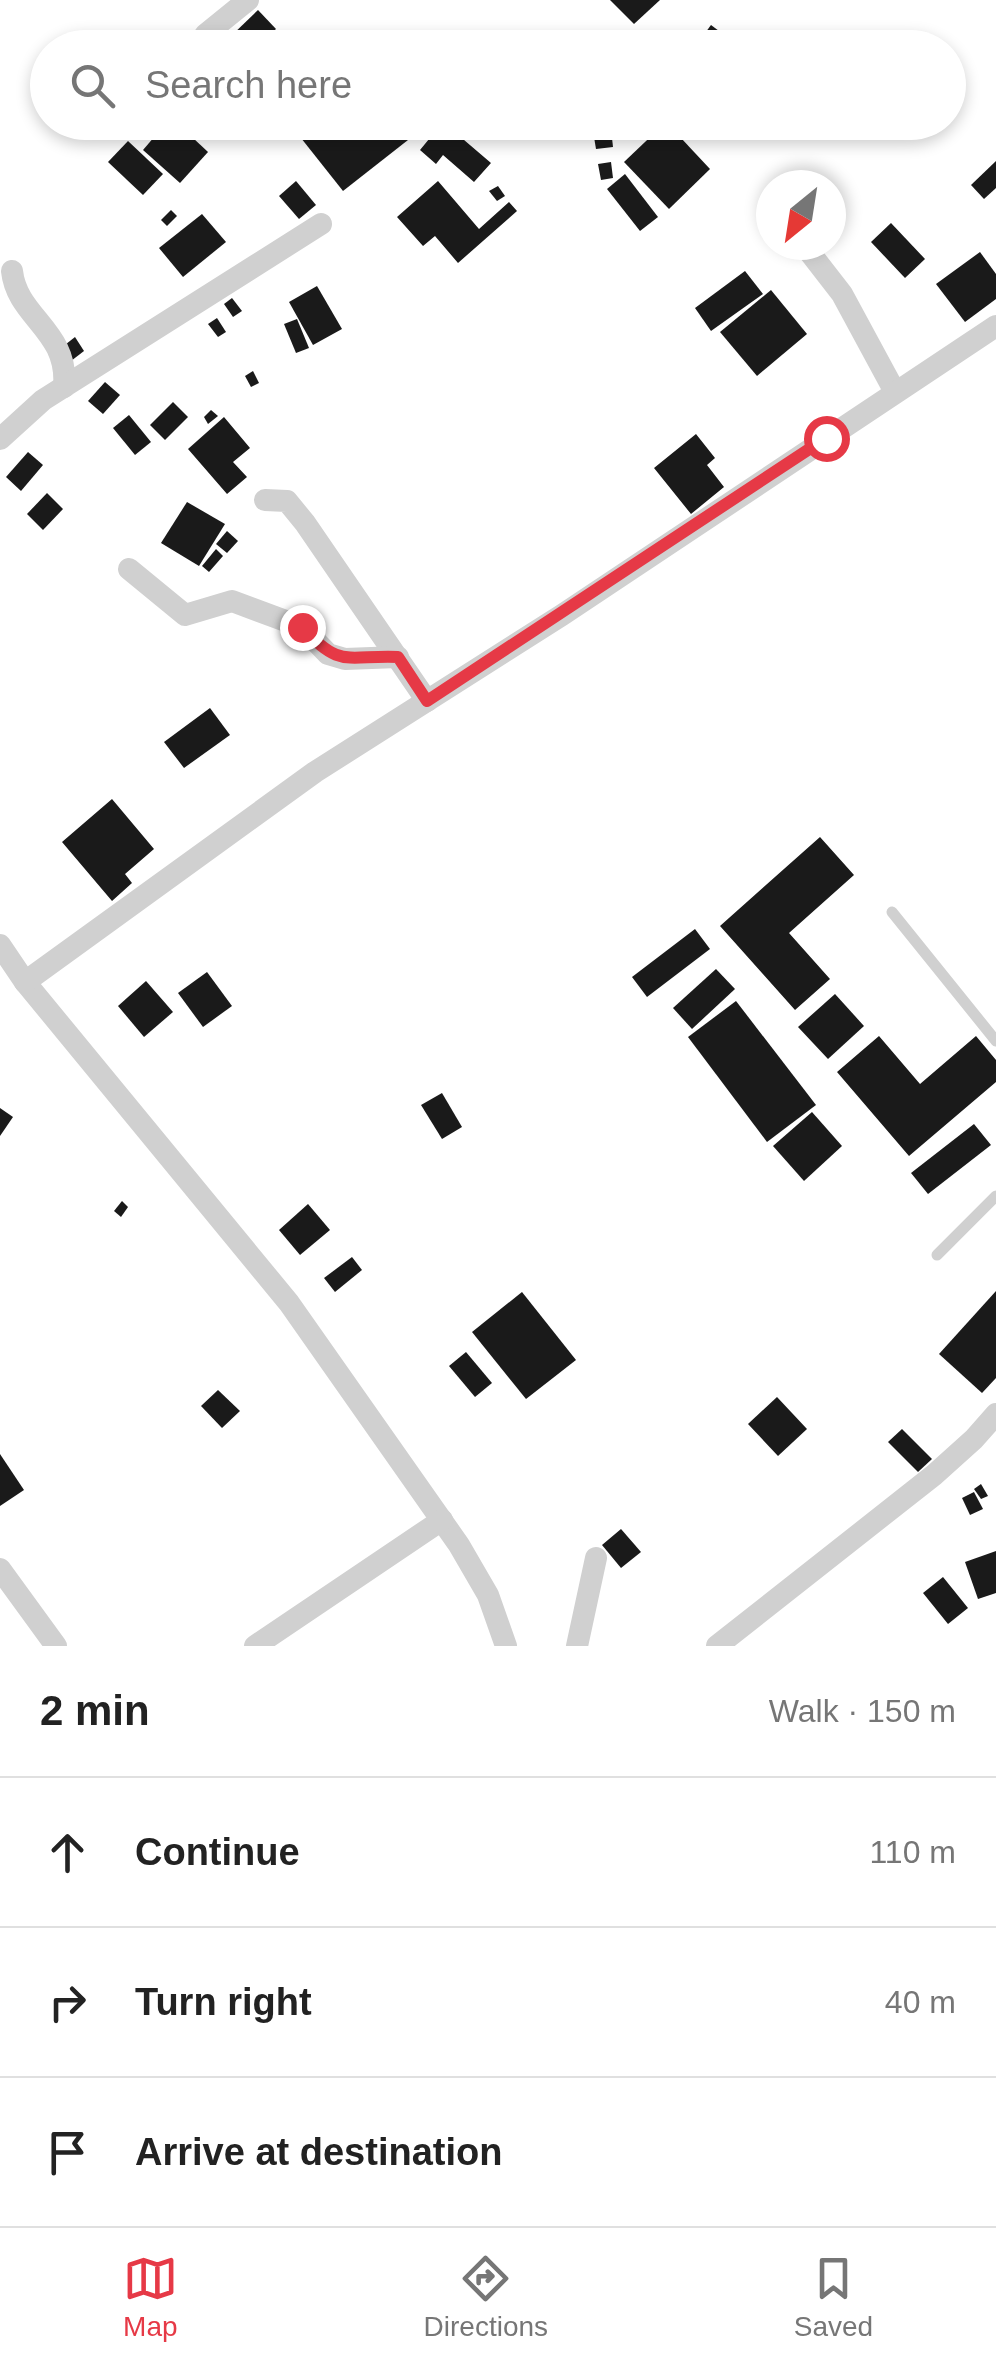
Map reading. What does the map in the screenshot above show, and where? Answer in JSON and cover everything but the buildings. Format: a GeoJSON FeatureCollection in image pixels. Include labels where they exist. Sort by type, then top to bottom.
{"type":"FeatureCollection","features":[{"type":"Feature","properties":{"kind":"street"},"geometry":{"type":"LineString","coordinates":[[211,30],[248,0]]}},
{"type":"Feature","properties":{"kind":"street"},"geometry":{"type":"LineString","coordinates":[[0,440],[43,400],[321,224]]}},
{"type":"Feature","properties":{"kind":"street"},"geometry":{"type":"LineString","coordinates":[[816,260],[842,294],[895,392]]}},
{"type":"Feature","properties":{"kind":"street"},"geometry":{"type":"LineString","coordinates":[[12,272],[14,288],[58,347],[66,366],[64,387]]}},
{"type":"Feature","properties":{"kind":"street"},"geometry":{"type":"LineString","coordinates":[[25,982],[315,772],[996,326]]}},
{"type":"Feature","properties":{"kind":"street"},"geometry":{"type":"LineString","coordinates":[[265,500],[287,501],[306,523],[427,701]]}},
{"type":"Feature","properties":{"kind":"street"},"geometry":{"type":"LineString","coordinates":[[128,569],[185,615],[232,600],[302,627],[328,654],[344,659],[398,657]]}},
{"type":"Feature","properties":{"kind":"street"},"geometry":{"type":"LineString","coordinates":[[0,945],[25,982],[289,1303],[442,1520],[488,1595],[506,1646]]}},
{"type":"Feature","properties":{"kind":"street"},"geometry":{"type":"LineString","coordinates":[[717,1646],[934,1475],[996,1415]]}},
{"type":"Feature","properties":{"kind":"street"},"geometry":{"type":"LineString","coordinates":[[255,1646],[442,1520]]}},
{"type":"Feature","properties":{"kind":"street"},"geometry":{"type":"LineString","coordinates":[[577,1646],[596,1558]]}},
{"type":"Feature","properties":{"kind":"street"},"geometry":{"type":"LineString","coordinates":[[0,1569],[56,1646]]}},
{"type":"Feature","properties":{"kind":"lane"},"geometry":{"type":"LineString","coordinates":[[892,912],[996,1042]]}},
{"type":"Feature","properties":{"kind":"lane"},"geometry":{"type":"LineString","coordinates":[[937,1255],[996,1196]]}},
{"type":"Feature","properties":{"kind":"route"},"geometry":{"type":"LineString","coordinates":[[302,627],[328,654],[344,659],[398,657],[427,701],[826,438]]}}]}
